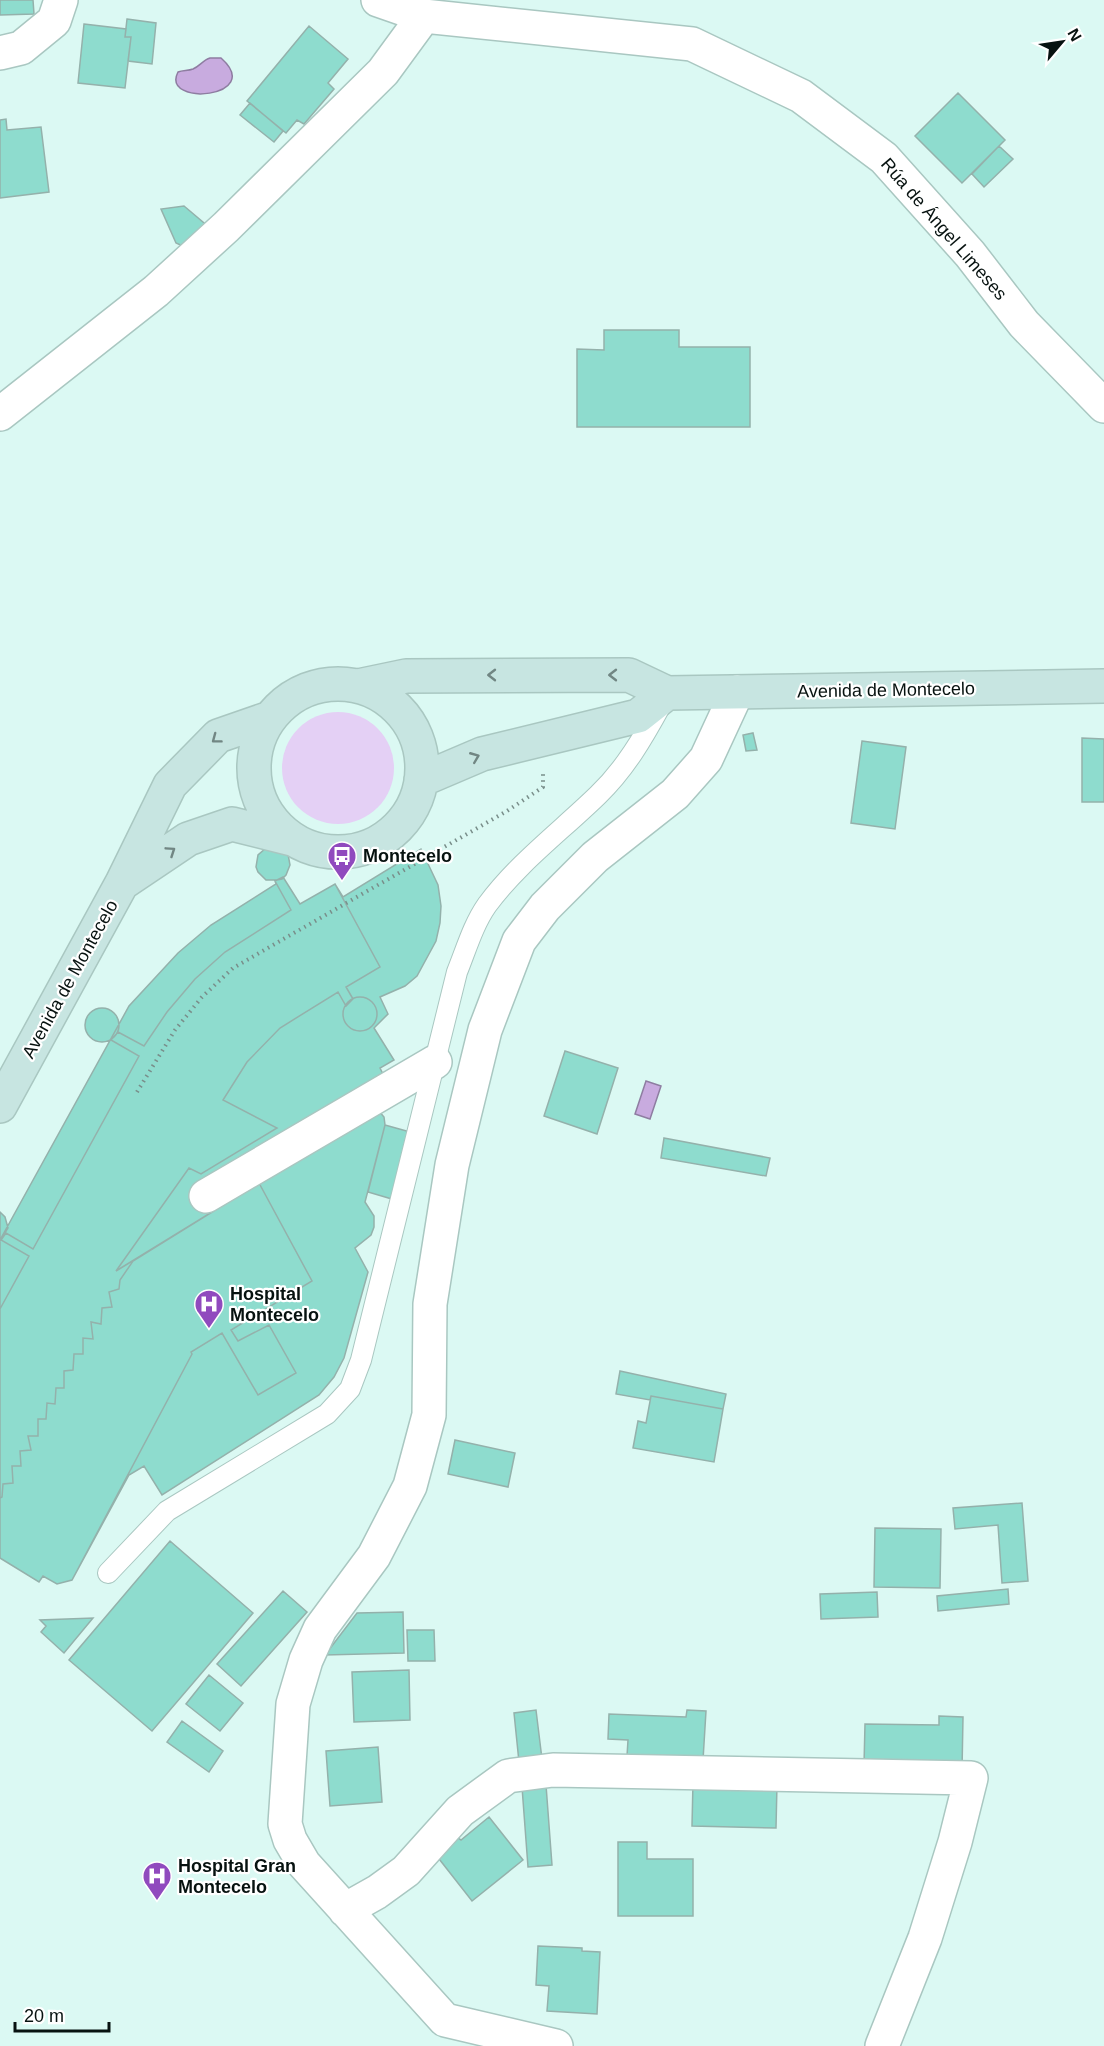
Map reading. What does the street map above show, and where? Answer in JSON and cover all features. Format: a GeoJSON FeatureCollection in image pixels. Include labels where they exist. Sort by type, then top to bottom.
{"type":"FeatureCollection","features":[{"type":"Feature","properties":{"kind":"street"},"geometry":{"type":"LineString","coordinates":[[0,53],[21,48],[54,21],[62,0]]}},
{"type":"Feature","properties":{"kind":"street","name":"Rúa de Ángel Limeses"},"geometry":{"type":"LineString","coordinates":[[378,0],[424,16],[692,44],[801,96],[884,158],[970,254],[1024,324],[1104,406]]}},
{"type":"Feature","properties":{"kind":"street"},"geometry":{"type":"LineString","coordinates":[[0,414],[156,291],[226,227],[383,72],[424,16]]}},
{"type":"Feature","properties":{"kind":"street","name":"Avenida de Montecelo"},"geometry":{"type":"LineString","coordinates":[[358,686],[406,676],[629,675],[667,693],[1104,686]]}},
{"type":"Feature","properties":{"kind":"street"},"geometry":{"type":"LineString","coordinates":[[333,684],[358,686],[387,699],[408,721],[420,750],[421,780],[413,807],[396,830],[373,845],[345,852],[318,850],[292,839],[272,820],[258,796],[253,769],[257,742],[270,718],[287,700],[309,688],[333,684]]}},
{"type":"Feature","properties":{"kind":"street"},"geometry":{"type":"LineString","coordinates":[[556,2046],[442,2033],[345,1910],[304,1864],[290,1840],[285,1824],[293,1704],[306,1660],[320,1629],[374,1556],[410,1486],[429,1415],[430,1304],[452,1165],[485,1030],[519,941],[545,907],[595,857],[667,801],[706,759],[737,692]]}},
{"type":"Feature","properties":{"kind":"street"},"geometry":{"type":"LineString","coordinates":[[421,780],[482,754],[638,716],[667,693]]}},
{"type":"Feature","properties":{"kind":"street","name":"Avenida de Montecelo"},"geometry":{"type":"LineString","coordinates":[[0,1106],[122,883],[170,785],[218,736],[270,718]]}},
{"type":"Feature","properties":{"kind":"street","name":"Avenida de Montecelo"},"geometry":{"type":"LineString","coordinates":[[122,883],[188,839],[232,824],[292,839]]}},
{"type":"Feature","properties":{"kind":"street"},"geometry":{"type":"LineString","coordinates":[[206,1196],[435,1062]]}},
{"type":"Feature","properties":{"kind":"street"},"geometry":{"type":"LineString","coordinates":[[345,1910],[377,1892],[406,1870],[460,1811],[508,1776],[553,1770],[971,1778],[955,1842],[925,1938],[882,2046]]}},
{"type":"Feature","properties":{"kind":"lane"},"geometry":{"type":"LineString","coordinates":[[108,1573],[167,1511],[327,1414],[350,1389],[361,1360],[457,972],[471,937],[487,906],[535,852],[598,795],[624,767],[642,742],[667,693]]}},
{"type":"Feature","properties":{"kind":"path"},"geometry":{"type":"LineString","coordinates":[[137,1092],[175,1030],[202,997],[233,968],[507,811],[543,788],[544,738]]}},
{"type":"Feature","properties":{"kind":"shaded area"},"geometry":{"type":"Polygon","coordinates":[[[210,58],[221,58],[231,72],[231,82],[222,89],[210,93],[183,90],[177,83],[178,72],[193,69],[210,58]]]}},
{"type":"Feature","properties":{"kind":"shaded area"},"geometry":{"type":"Polygon","coordinates":[[[338,712],[359,717],[377,729],[389,747],[394,768],[389,789],[377,807],[359,819],[338,824],[317,819],[299,807],[287,789],[282,768],[287,747],[299,729],[317,717],[338,712]]]}},
{"type":"Feature","properties":{"kind":"shaded area"},"geometry":{"type":"Polygon","coordinates":[[[646,1081],[661,1086],[650,1119],[635,1114],[646,1081]]]}},
{"type":"Feature","properties":{"kind":"building"},"geometry":{"type":"Polygon","coordinates":[[[0,0],[33,0],[34,14],[0,15],[0,0]]]}},
{"type":"Feature","properties":{"kind":"building"},"geometry":{"type":"Polygon","coordinates":[[[127,19],[156,23],[152,64],[128,61],[131,37],[125,37],[127,19]]]}},
{"type":"Feature","properties":{"kind":"building"},"geometry":{"type":"Polygon","coordinates":[[[84,24],[126,29],[125,37],[131,37],[125,88],[78,83],[84,24]]]}},
{"type":"Feature","properties":{"kind":"building"},"geometry":{"type":"Polygon","coordinates":[[[309,26],[348,59],[328,83],[334,89],[304,124],[297,120],[286,133],[247,101],[309,26]]]}},
{"type":"Feature","properties":{"kind":"building"},"geometry":{"type":"Polygon","coordinates":[[[958,93],[1005,140],[962,183],[915,136],[958,93]]]}},
{"type":"Feature","properties":{"kind":"building"},"geometry":{"type":"Polygon","coordinates":[[[250,103],[283,131],[274,142],[240,115],[250,103]]]}},
{"type":"Feature","properties":{"kind":"building"},"geometry":{"type":"Polygon","coordinates":[[[6,119],[7,130],[41,127],[49,192],[0,198],[0,120],[6,119]]]}},
{"type":"Feature","properties":{"kind":"building"},"geometry":{"type":"Polygon","coordinates":[[[999,146],[1013,159],[984,187],[972,174],[999,146]]]}},
{"type":"Feature","properties":{"kind":"building"},"geometry":{"type":"Polygon","coordinates":[[[184,206],[210,228],[187,248],[176,243],[161,209],[184,206]]]}},
{"type":"Feature","properties":{"kind":"building"},"geometry":{"type":"Polygon","coordinates":[[[604,330],[679,330],[679,347],[750,347],[750,427],[577,427],[577,349],[604,350],[604,330]]]}},
{"type":"Feature","properties":{"kind":"building"},"geometry":{"type":"Polygon","coordinates":[[[753,733],[757,750],[746,751],[743,735],[753,733]]]}},
{"type":"Feature","properties":{"kind":"building"},"geometry":{"type":"Polygon","coordinates":[[[1082,738],[1104,739],[1104,802],[1082,802],[1082,738]]]}},
{"type":"Feature","properties":{"kind":"building"},"geometry":{"type":"Polygon","coordinates":[[[862,741],[906,747],[895,829],[851,823],[862,741]]]}},
{"type":"Feature","properties":{"kind":"building"},"geometry":{"type":"Polygon","coordinates":[[[266,848],[288,854],[290,865],[282,879],[266,880],[258,872],[256,867],[258,855],[266,848]]]}},
{"type":"Feature","properties":{"kind":"building"},"geometry":{"type":"Polygon","coordinates":[[[421,849],[438,885],[441,906],[440,923],[436,941],[417,976],[405,986],[380,997],[388,1014],[374,1028],[394,1060],[380,1068],[384,1076],[378,1110],[384,1117],[385,1125],[365,1202],[374,1216],[374,1227],[371,1235],[355,1248],[368,1272],[344,1358],[334,1377],[319,1395],[162,1495],[144,1466],[129,1475],[72,1580],[57,1584],[43,1576],[39,1582],[0,1558],[0,1240],[129,1006],[178,953],[211,925],[276,884],[275,881],[283,877],[300,904],[335,884],[343,897],[421,849]]]}},
{"type":"Feature","properties":{"kind":"building"},"geometry":{"type":"Polygon","coordinates":[[[283,877],[300,904],[335,884],[380,967],[346,987],[353,999],[346,1006],[338,992],[280,1028],[247,1062],[223,1100],[277,1128],[201,1174],[189,1168],[116,1271],[259,1183],[312,1281],[231,1330],[238,1341],[269,1325],[296,1373],[258,1395],[222,1333],[191,1352],[192,1354],[72,1580],[57,1584],[43,1576],[39,1582],[0,1558],[0,1309],[29,1256],[1,1240],[6,1233],[33,1249],[139,1056],[111,1040],[118,1032],[144,1046],[167,1012],[195,979],[225,952],[291,910],[275,881],[283,877]]]}},
{"type":"Feature","properties":{"kind":"building"},"geometry":{"type":"Polygon","coordinates":[[[360,997],[372,1002],[377,1014],[372,1026],[360,1031],[348,1026],[343,1014],[348,1002],[360,997]]]}},
{"type":"Feature","properties":{"kind":"building"},"geometry":{"type":"Polygon","coordinates":[[[102,1008],[114,1013],[119,1025],[114,1037],[102,1042],[90,1037],[85,1025],[90,1013],[102,1008]]]}},
{"type":"Feature","properties":{"kind":"building"},"geometry":{"type":"Polygon","coordinates":[[[565,1051],[618,1068],[597,1134],[544,1116],[565,1051]]]}},
{"type":"Feature","properties":{"kind":"building"},"geometry":{"type":"Polygon","coordinates":[[[385,1125],[421,1135],[402,1202],[368,1192],[385,1125]]]}},
{"type":"Feature","properties":{"kind":"building"},"geometry":{"type":"Polygon","coordinates":[[[664,1138],[770,1158],[766,1176],[661,1158],[664,1138]]]}},
{"type":"Feature","properties":{"kind":"building"},"geometry":{"type":"Polygon","coordinates":[[[259,1183],[312,1281],[231,1330],[238,1341],[269,1325],[296,1373],[258,1395],[222,1333],[191,1352],[192,1354],[72,1580],[57,1584],[43,1576],[39,1582],[0,1558],[0,1498],[3,1484],[13,1483],[12,1466],[21,1466],[20,1451],[31,1450],[28,1436],[38,1436],[38,1419],[46,1419],[47,1403],[55,1404],[56,1388],[64,1388],[64,1371],[73,1370],[74,1354],[83,1354],[83,1338],[93,1339],[91,1322],[101,1324],[102,1308],[112,1307],[109,1292],[119,1289],[120,1280],[133,1261],[259,1183]]]}},
{"type":"Feature","properties":{"kind":"building"},"geometry":{"type":"Polygon","coordinates":[[[0,1212],[5,1217],[8,1228],[0,1241],[0,1212]]]}},
{"type":"Feature","properties":{"kind":"building"},"geometry":{"type":"Polygon","coordinates":[[[620,1371],[726,1394],[723,1409],[651,1396],[650,1400],[616,1394],[620,1371]]]}},
{"type":"Feature","properties":{"kind":"building"},"geometry":{"type":"Polygon","coordinates":[[[651,1396],[723,1409],[714,1462],[633,1448],[638,1421],[646,1423],[651,1396]]]}},
{"type":"Feature","properties":{"kind":"building"},"geometry":{"type":"Polygon","coordinates":[[[455,1440],[515,1453],[508,1487],[448,1474],[455,1440]]]}},
{"type":"Feature","properties":{"kind":"building"},"geometry":{"type":"Polygon","coordinates":[[[1022,1503],[1028,1581],[1002,1583],[998,1525],[955,1529],[953,1508],[1022,1503]]]}},
{"type":"Feature","properties":{"kind":"building"},"geometry":{"type":"Polygon","coordinates":[[[875,1528],[941,1529],[940,1588],[874,1587],[875,1528]]]}},
{"type":"Feature","properties":{"kind":"building"},"geometry":{"type":"Polygon","coordinates":[[[170,1541],[253,1613],[152,1731],[69,1660],[170,1541]]]}},
{"type":"Feature","properties":{"kind":"building"},"geometry":{"type":"Polygon","coordinates":[[[1008,1589],[1009,1604],[938,1611],[937,1596],[1008,1589]]]}},
{"type":"Feature","properties":{"kind":"building"},"geometry":{"type":"Polygon","coordinates":[[[283,1591],[307,1612],[241,1686],[217,1664],[283,1591]]]}},
{"type":"Feature","properties":{"kind":"building"},"geometry":{"type":"Polygon","coordinates":[[[877,1592],[878,1617],[821,1619],[820,1594],[877,1592]]]}},
{"type":"Feature","properties":{"kind":"building"},"geometry":{"type":"Polygon","coordinates":[[[403,1612],[404,1653],[325,1655],[357,1613],[403,1612]]]}},
{"type":"Feature","properties":{"kind":"building"},"geometry":{"type":"Polygon","coordinates":[[[93,1618],[64,1653],[41,1632],[46,1626],[40,1620],[93,1618]]]}},
{"type":"Feature","properties":{"kind":"building"},"geometry":{"type":"Polygon","coordinates":[[[407,1630],[434,1630],[435,1661],[408,1661],[407,1630]]]}},
{"type":"Feature","properties":{"kind":"building"},"geometry":{"type":"Polygon","coordinates":[[[409,1670],[410,1720],[354,1722],[352,1672],[409,1670]]]}},
{"type":"Feature","properties":{"kind":"building"},"geometry":{"type":"Polygon","coordinates":[[[209,1675],[243,1703],[220,1731],[186,1704],[209,1675]]]}},
{"type":"Feature","properties":{"kind":"building"},"geometry":{"type":"Polygon","coordinates":[[[536,1710],[542,1759],[519,1762],[514,1713],[536,1710]]]}},
{"type":"Feature","properties":{"kind":"building"},"geometry":{"type":"Polygon","coordinates":[[[687,1710],[706,1711],[703,1760],[627,1756],[628,1740],[608,1739],[609,1714],[686,1717],[687,1710]]]}},
{"type":"Feature","properties":{"kind":"building"},"geometry":{"type":"Polygon","coordinates":[[[939,1716],[963,1717],[962,1771],[864,1765],[865,1724],[939,1725],[939,1716]]]}},
{"type":"Feature","properties":{"kind":"building"},"geometry":{"type":"Polygon","coordinates":[[[182,1721],[223,1751],[209,1772],[167,1742],[182,1721]]]}},
{"type":"Feature","properties":{"kind":"building"},"geometry":{"type":"Polygon","coordinates":[[[378,1747],[382,1802],[330,1806],[326,1751],[378,1747]]]}},
{"type":"Feature","properties":{"kind":"building"},"geometry":{"type":"Polygon","coordinates":[[[693,1782],[777,1784],[776,1828],[692,1826],[693,1782]]]}},
{"type":"Feature","properties":{"kind":"building"},"geometry":{"type":"Polygon","coordinates":[[[546,1785],[552,1865],[528,1867],[522,1787],[546,1785]]]}},
{"type":"Feature","properties":{"kind":"building"},"geometry":{"type":"Polygon","coordinates":[[[489,1817],[523,1860],[472,1901],[436,1855],[457,1837],[461,1840],[489,1817]]]}},
{"type":"Feature","properties":{"kind":"building"},"geometry":{"type":"Polygon","coordinates":[[[618,1842],[647,1842],[647,1859],[693,1859],[693,1916],[618,1916],[618,1842]]]}},
{"type":"Feature","properties":{"kind":"building"},"geometry":{"type":"Polygon","coordinates":[[[538,1946],[582,1948],[582,1951],[600,1952],[597,2014],[547,2011],[549,1986],[536,1985],[538,1946]]]}},
{"type":"Feature","properties":{"kind":"place","name":"Montecelo"},"geometry":{"type":"Point","coordinates":[342,882]}},
{"type":"Feature","properties":{"kind":"place","name":"Hospital Montecelo"},"geometry":{"type":"Point","coordinates":[209,1330]}},
{"type":"Feature","properties":{"kind":"place","name":"Hospital Gran Montecelo"},"geometry":{"type":"Point","coordinates":[157,1902]}}]}
